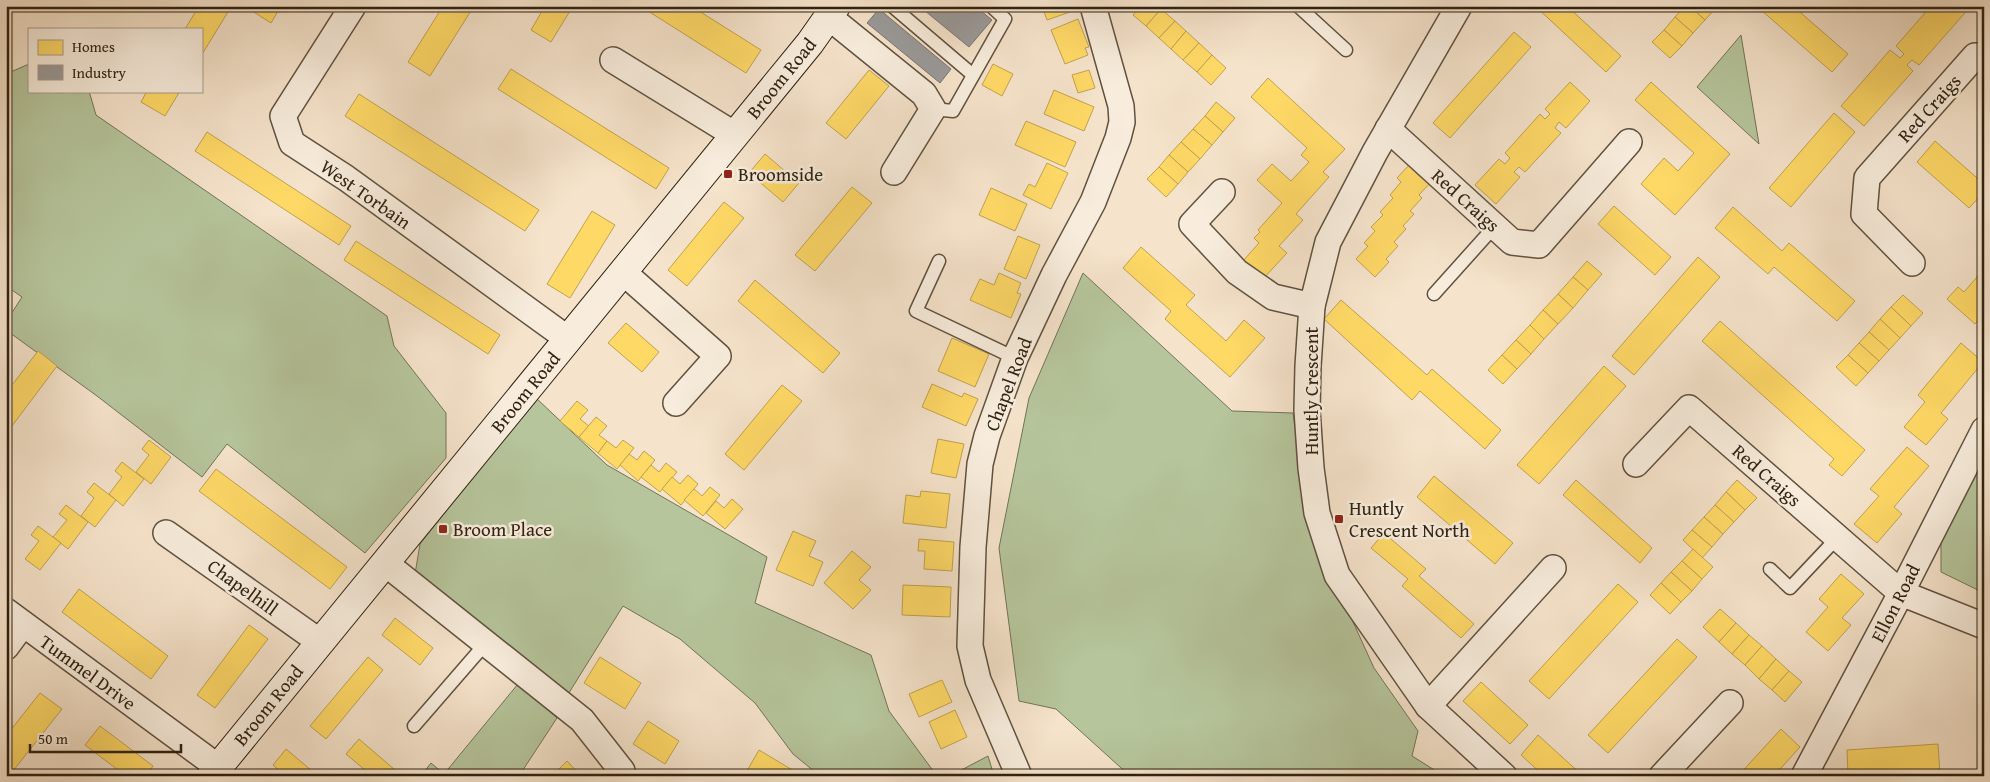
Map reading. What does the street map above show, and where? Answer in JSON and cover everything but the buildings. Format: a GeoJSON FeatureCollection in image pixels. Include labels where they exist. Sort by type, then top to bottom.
{"type":"FeatureCollection","features":[{"type":"Feature","properties":{"kind":"street","name":"West Torbain"},"geometry":{"type":"LineString","coordinates":[[353,6],[282,116],[292,143],[346,178],[568,339]]}},
{"type":"Feature","properties":{"kind":"street","name":"Chapel Road"},"geometry":{"type":"LineString","coordinates":[[1019,776],[978,680],[970,646],[973,547],[980,464],[987,436],[1015,358],[1054,276],[1093,202],[1118,138],[1122,122],[1121,106],[1093,6]]}},
{"type":"Feature","properties":{"kind":"street","name":"Huntly Crescent"},"geometry":{"type":"LineString","coordinates":[[1453,9],[1328,242],[1312,306],[1307,410],[1311,468],[1317,513],[1337,575],[1428,706],[1504,776]]}},
{"type":"Feature","properties":{"kind":"street","name":"Broom Road"},"geometry":{"type":"LineString","coordinates":[[214,771],[623,272],[833,12]]}},
{"type":"Feature","properties":{"kind":"street"},"geometry":{"type":"LineString","coordinates":[[833,12],[924,94],[933,109],[894,172]]}},
{"type":"Feature","properties":{"kind":"street","name":"Red Craigs"},"geometry":{"type":"LineString","coordinates":[[1912,263],[1864,214],[1867,178],[1975,56],[1984,56]]}},
{"type":"Feature","properties":{"kind":"street"},"geometry":{"type":"LineString","coordinates":[[613,60],[735,134]]}},
{"type":"Feature","properties":{"kind":"street","name":"Red Craigs"},"geometry":{"type":"LineString","coordinates":[[1388,129],[1512,242],[1539,245],[1629,142]]}},
{"type":"Feature","properties":{"kind":"street"},"geometry":{"type":"LineString","coordinates":[[1222,192],[1192,224],[1237,272],[1273,297],[1312,306]]}},
{"type":"Feature","properties":{"kind":"street"},"geometry":{"type":"LineString","coordinates":[[623,272],[718,356],[676,403]]}},
{"type":"Feature","properties":{"kind":"street","name":"Red Craigs"},"geometry":{"type":"LineString","coordinates":[[1636,464],[1689,408],[1901,593],[1984,626]]}},
{"type":"Feature","properties":{"kind":"street","name":"Ellon Road"},"geometry":{"type":"LineString","coordinates":[[1804,776],[1901,593],[1984,430]]}},
{"type":"Feature","properties":{"kind":"street","name":"Chapelhill"},"geometry":{"type":"LineString","coordinates":[[166,532],[320,642]]}},
{"type":"Feature","properties":{"kind":"street"},"geometry":{"type":"LineString","coordinates":[[385,563],[582,720],[622,771],[623,776]]}},
{"type":"Feature","properties":{"kind":"street"},"geometry":{"type":"LineString","coordinates":[[1428,706],[1552,568]]}},
{"type":"Feature","properties":{"kind":"street"},"geometry":{"type":"LineString","coordinates":[[6,647],[15,618]]}},
{"type":"Feature","properties":{"kind":"street","name":"Tummel Drive"},"geometry":{"type":"LineString","coordinates":[[15,618],[214,771]]}},
{"type":"Feature","properties":{"kind":"street"},"geometry":{"type":"LineString","coordinates":[[1662,776],[1730,703]]}},
{"type":"Feature","properties":{"kind":"lane"},"geometry":{"type":"LineString","coordinates":[[892,6],[973,75]]}},
{"type":"Feature","properties":{"kind":"lane"},"geometry":{"type":"LineString","coordinates":[[933,109],[953,111],[1005,19],[991,6]]}},
{"type":"Feature","properties":{"kind":"lane"},"geometry":{"type":"LineString","coordinates":[[1298,6],[1346,50]]}},
{"type":"Feature","properties":{"kind":"lane"},"geometry":{"type":"LineString","coordinates":[[1434,294],[1495,226]]}},
{"type":"Feature","properties":{"kind":"lane"},"geometry":{"type":"LineString","coordinates":[[939,261],[916,311],[1015,358]]}},
{"type":"Feature","properties":{"kind":"lane"},"geometry":{"type":"LineString","coordinates":[[1770,569],[1790,588],[1838,537]]}},
{"type":"Feature","properties":{"kind":"lane"},"geometry":{"type":"LineString","coordinates":[[414,726],[486,643]]}},
{"type":"Feature","properties":{"kind":"green space"},"geometry":{"type":"Polygon","coordinates":[[[1741,35],[1759,144],[1697,87],[1741,35]]]}},
{"type":"Feature","properties":{"kind":"green space"},"geometry":{"type":"Polygon","coordinates":[[[28,64],[28,92],[89,92],[96,115],[387,316],[394,346],[446,413],[446,458],[365,553],[227,444],[202,477],[97,396],[6,330],[6,322],[22,297],[6,286],[6,74],[28,64]]]}},
{"type":"Feature","properties":{"kind":"green space"},"geometry":{"type":"Polygon","coordinates":[[[1083,273],[1232,411],[1293,413],[1308,523],[1374,668],[1418,731],[1412,756],[1444,776],[1130,776],[1056,709],[1019,701],[999,548],[1029,398],[1083,273]]]}},
{"type":"Feature","properties":{"kind":"green space"},"geometry":{"type":"Polygon","coordinates":[[[535,397],[607,465],[767,557],[755,603],[871,655],[889,711],[937,776],[820,776],[793,754],[755,703],[680,639],[623,606],[567,696],[415,574],[420,544],[535,397]]]}},
{"type":"Feature","properties":{"kind":"green space"},"geometry":{"type":"Polygon","coordinates":[[[1984,456],[1984,593],[1941,572],[1941,541],[1984,456]]]}},
{"type":"Feature","properties":{"kind":"green space"},"geometry":{"type":"Polygon","coordinates":[[[518,684],[557,718],[519,776],[421,776],[431,763],[444,774],[518,684]]]}},
{"type":"Feature","properties":{"kind":"green space"},"geometry":{"type":"Polygon","coordinates":[[[988,756],[994,776],[950,776],[988,756]]]}},
{"type":"Feature","properties":{"kind":"place","name":"Broomside"},"geometry":{"type":"Point","coordinates":[728,174]}},
{"type":"Feature","properties":{"kind":"place","name":"Huntly Crescent North"},"geometry":{"type":"Point","coordinates":[1339,519]}},
{"type":"Feature","properties":{"kind":"place","name":"Broom Place"},"geometry":{"type":"Point","coordinates":[443,529]}}]}
